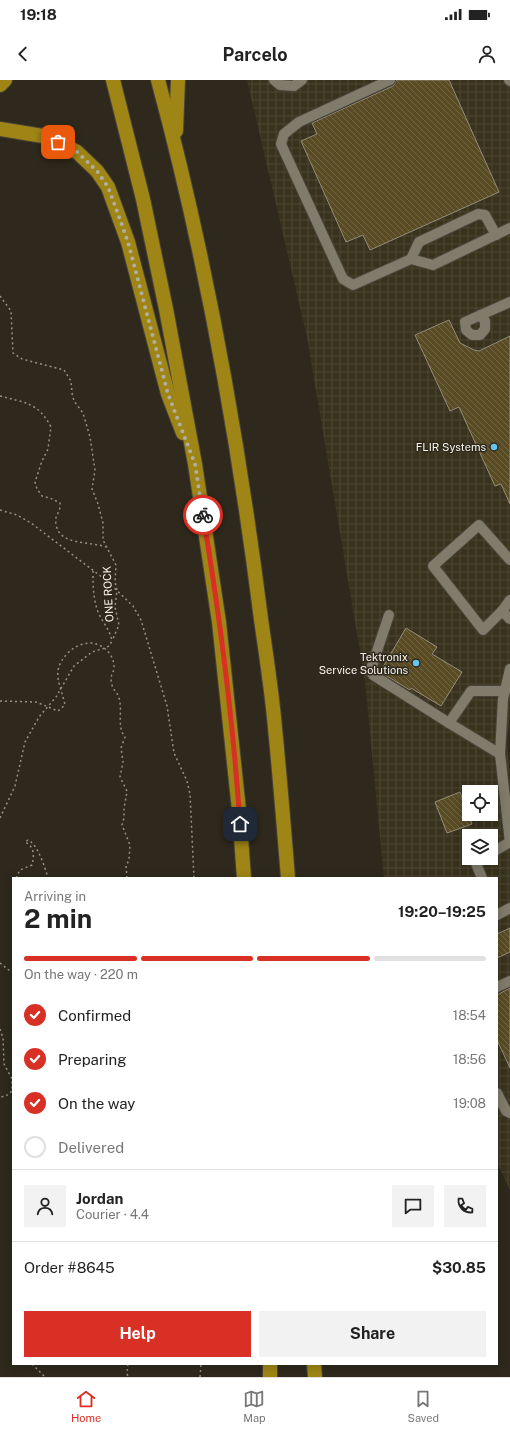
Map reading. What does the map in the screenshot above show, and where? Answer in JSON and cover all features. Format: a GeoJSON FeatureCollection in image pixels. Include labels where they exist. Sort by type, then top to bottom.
{"type":"FeatureCollection","features":[{"type":"Feature","properties":{"kind":"highway"},"geometry":{"type":"LineString","coordinates":[[0,84],[6,80]]}},
{"type":"Feature","properties":{"kind":"highway"},"geometry":{"type":"LineString","coordinates":[[113,80],[143,199],[166,309],[195,464],[221,637],[239,810],[244,877]]}},
{"type":"Feature","properties":{"kind":"highway"},"geometry":{"type":"LineString","coordinates":[[158,80],[176,147],[218,343],[238,449],[249,522],[275,727],[288,877]]}},
{"type":"Feature","properties":{"kind":"highway"},"geometry":{"type":"LineString","coordinates":[[176,147],[178,80]]}},
{"type":"Feature","properties":{"kind":"highway"},"geometry":{"type":"LineString","coordinates":[[0,129],[49,137],[77,152],[97,171],[108,187],[128,242],[168,394],[195,464]]}},
{"type":"Feature","properties":{"kind":"highway"},"geometry":{"type":"LineString","coordinates":[[270,1365],[270,1377]]}},
{"type":"Feature","properties":{"kind":"highway"},"geometry":{"type":"LineString","coordinates":[[314,1365],[315,1377]]}},
{"type":"Feature","properties":{"kind":"street"},"geometry":{"type":"LineString","coordinates":[[274,80],[280,85],[294,86],[302,80]]}},
{"type":"Feature","properties":{"kind":"street"},"geometry":{"type":"LineString","coordinates":[[390,80],[299,122],[284,134],[281,144],[343,279],[353,285],[411,259],[433,265],[510,228]]}},
{"type":"Feature","properties":{"kind":"street"},"geometry":{"type":"LineString","coordinates":[[411,259],[419,242],[478,214],[485,215],[496,235]]}},
{"type":"Feature","properties":{"kind":"street"},"geometry":{"type":"LineString","coordinates":[[480,316],[510,302]]}},
{"type":"Feature","properties":{"kind":"street"},"geometry":{"type":"LineString","coordinates":[[510,560],[479,525],[433,566],[483,630],[502,611],[510,600]]}},
{"type":"Feature","properties":{"kind":"street"},"geometry":{"type":"LineString","coordinates":[[502,611],[510,619]]}},
{"type":"Feature","properties":{"kind":"street"},"geometry":{"type":"LineString","coordinates":[[389,614],[371,669],[373,675],[500,754]]}},
{"type":"Feature","properties":{"kind":"street"},"geometry":{"type":"LineString","coordinates":[[498,849],[510,843],[500,754],[503,699],[510,669]]}},
{"type":"Feature","properties":{"kind":"street"},"geometry":{"type":"LineString","coordinates":[[449,723],[471,691],[505,690]]}},
{"type":"Feature","properties":{"kind":"street"},"geometry":{"type":"LineString","coordinates":[[477,865],[482,877]]}},
{"type":"Feature","properties":{"kind":"street"},"geometry":{"type":"LineString","coordinates":[[498,914],[510,908]]}},
{"type":"Feature","properties":{"kind":"street"},"geometry":{"type":"LineString","coordinates":[[498,987],[510,981]]}},
{"type":"Feature","properties":{"kind":"street"},"geometry":{"type":"LineString","coordinates":[[498,1095],[506,1111],[510,1113]]}},
{"type":"Feature","properties":{"kind":"path","name":"ONE ROCK"},"geometry":{"type":"LineString","coordinates":[[0,296],[11,311],[13,353],[22,359],[64,370],[71,380],[74,402],[83,413],[90,437],[95,470],[92,489],[103,523],[103,540],[116,565],[115,582],[117,590],[115,607],[119,625],[112,641]]}},
{"type":"Feature","properties":{"kind":"path"},"geometry":{"type":"LineString","coordinates":[[0,396],[34,406],[43,414],[51,427],[48,449],[35,482],[37,489],[42,496],[60,503],[60,510],[56,518],[56,525],[60,533],[70,541],[98,544],[106,547]]}},
{"type":"Feature","properties":{"kind":"path"},"geometry":{"type":"LineString","coordinates":[[0,510],[18,515],[31,523],[93,571],[117,590],[133,606],[141,620],[167,706],[174,753],[187,781],[190,794],[194,877]]}},
{"type":"Feature","properties":{"kind":"path"},"geometry":{"type":"LineString","coordinates":[[0,818],[14,786],[25,742],[40,717],[61,689],[74,666],[92,652],[109,646],[112,641],[110,633],[99,614],[94,599],[93,571]]}},
{"type":"Feature","properties":{"kind":"path"},"geometry":{"type":"LineString","coordinates":[[0,701],[36,702],[58,711],[65,705],[58,683],[58,670],[70,650],[85,643],[96,644],[105,648],[110,654],[114,668],[110,676],[112,687],[119,696],[121,728],[124,737],[121,748],[123,762],[120,777],[127,791],[122,825],[130,845],[129,860],[126,866],[127,877]]}},
{"type":"Feature","properties":{"kind":"path"},"geometry":{"type":"LineString","coordinates":[[16,877],[20,870],[32,865],[34,853],[30,844],[25,842],[28,840],[32,842],[48,877]]}},
{"type":"Feature","properties":{"kind":"path"},"geometry":{"type":"LineString","coordinates":[[0,963],[12,971]]}},
{"type":"Feature","properties":{"kind":"path"},"geometry":{"type":"LineString","coordinates":[[0,1029],[4,1038],[4,1064],[12,1079]]}},
{"type":"Feature","properties":{"kind":"path"},"geometry":{"type":"LineString","coordinates":[[0,1097],[6,1096],[12,1091]]}},
{"type":"Feature","properties":{"kind":"path"},"geometry":{"type":"LineString","coordinates":[[33,1365],[45,1377]]}},
{"type":"Feature","properties":{"kind":"path"},"geometry":{"type":"LineString","coordinates":[[128,1365],[128,1377]]}},
{"type":"Feature","properties":{"kind":"path"},"geometry":{"type":"LineString","coordinates":[[200,1377],[201,1365]]}},
{"type":"Feature","properties":{"kind":"shaded area"},"geometry":{"type":"Polygon","coordinates":[[[247,80],[510,80],[510,710],[507,742],[510,781],[510,1190],[498,1165],[498,877],[384,877],[365,681],[307,337],[247,80]]]}},
{"type":"Feature","properties":{"kind":"building"},"geometry":{"type":"Polygon","coordinates":[[[396,80],[449,80],[499,192],[370,250],[363,235],[346,242],[301,141],[317,134],[312,123],[393,86],[396,80]]]}},
{"type":"Feature","properties":{"kind":"building","name":"FLIR Systems"},"geometry":{"type":"Polygon","coordinates":[[[449,320],[460,343],[474,350],[479,351],[510,336],[510,504],[501,484],[495,486],[459,407],[450,411],[415,335],[449,320]]]}},
{"type":"Feature","properties":{"kind":"building","name":"Tektronix Service Solutions"},"geometry":{"type":"Polygon","coordinates":[[[406,628],[437,647],[432,654],[462,672],[441,706],[380,672],[406,628]]]}},
{"type":"Feature","properties":{"kind":"building"},"geometry":{"type":"Polygon","coordinates":[[[460,792],[462,797],[462,821],[471,821],[472,824],[447,833],[435,802],[460,792]]]}},
{"type":"Feature","properties":{"kind":"building"},"geometry":{"type":"Polygon","coordinates":[[[510,928],[510,952],[498,958],[498,934],[510,928]]]}},
{"type":"Feature","properties":{"kind":"building"},"geometry":{"type":"Polygon","coordinates":[[[510,988],[510,1068],[498,1042],[498,994],[510,988]]]}},
{"type":"Feature","properties":{"kind":"way so far"},"geometry":{"type":"LineString","coordinates":[[58,142],[77,152],[97,171],[108,187],[128,242],[168,394],[195,464],[203,515]]}},
{"type":"Feature","properties":{"kind":"place","name":"FLIR Systems"},"geometry":{"type":"Point","coordinates":[494,447]}},
{"type":"Feature","properties":{"kind":"place","name":"Tektronix Service Solutions"},"geometry":{"type":"Point","coordinates":[416,663]}},
{"type":"Feature","properties":{"kind":"route"},"geometry":{"type":"LineString","coordinates":[[203,515],[219,622],[229,704],[240,824]]}}]}
